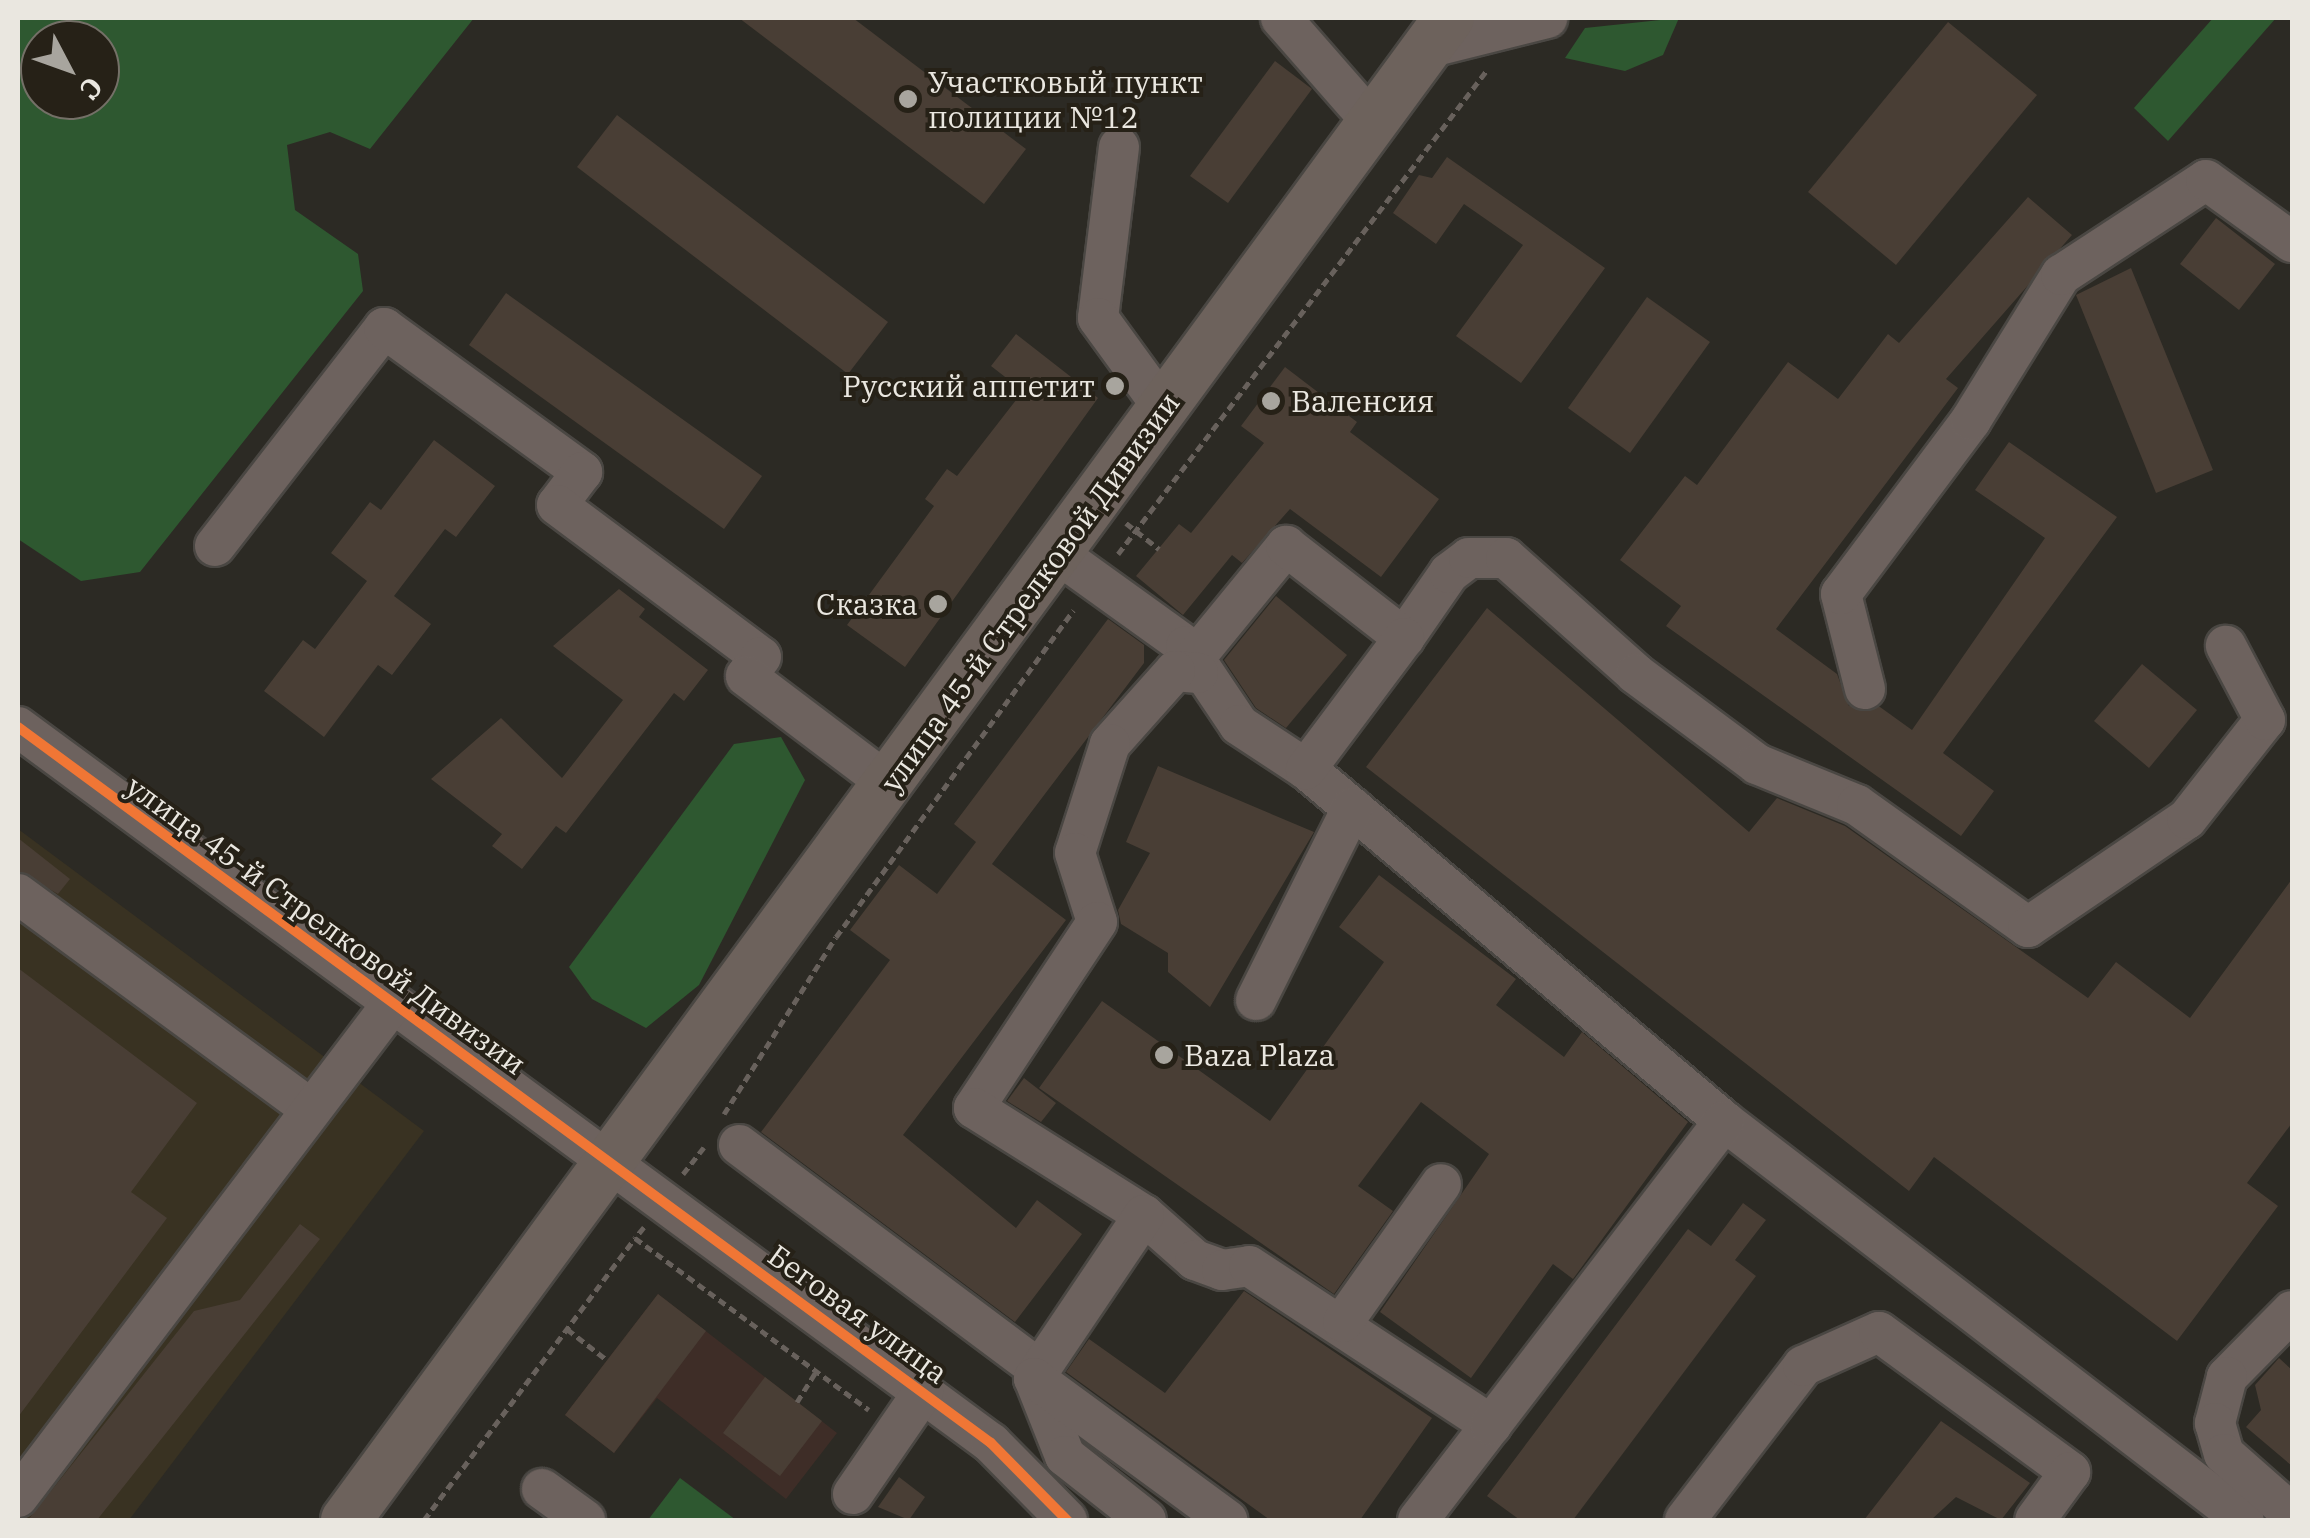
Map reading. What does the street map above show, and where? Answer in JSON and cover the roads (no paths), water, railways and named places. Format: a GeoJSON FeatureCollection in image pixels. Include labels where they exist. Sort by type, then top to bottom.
{"type":"FeatureCollection","features":[{"type":"Feature","properties":{"kind":"main road","name":"улица 45-й Стрелковой Дивизии"},"geometry":{"type":"LineString","coordinates":[[346,1520],[605,1162],[890,784],[1438,32]]}},
{"type":"Feature","properties":{"kind":"street"},"geometry":{"type":"LineString","coordinates":[[1281,18],[1373,123]]}},
{"type":"Feature","properties":{"kind":"street"},"geometry":{"type":"LineString","coordinates":[[1438,32],[1547,18]]}},
{"type":"Feature","properties":{"kind":"street"},"geometry":{"type":"LineString","coordinates":[[1118,147],[1098,318],[1164,409]]}},
{"type":"Feature","properties":{"kind":"street"},"geometry":{"type":"LineString","coordinates":[[1865,689],[1842,594],[1971,420],[2061,275],[2206,180],[2292,242]]}},
{"type":"Feature","properties":{"kind":"street"},"geometry":{"type":"LineString","coordinates":[[215,546],[384,328],[582,472],[557,505],[761,656],[746,676],[890,784]]}},
{"type":"Feature","properties":{"kind":"street"},"geometry":{"type":"LineString","coordinates":[[1404,638],[1286,546],[1195,667],[1175,671],[1110,744],[1075,853],[1097,922],[974,1108],[1144,1215],[1195,1260],[1222,1270],[1249,1266],[1343,1322],[1492,1425]]}},
{"type":"Feature","properties":{"kind":"street"},"geometry":{"type":"LineString","coordinates":[[1058,554],[1186,646],[1195,667],[1239,725],[1306,769],[1724,1121],[2244,1520]]}},
{"type":"Feature","properties":{"kind":"street"},"geometry":{"type":"LineString","coordinates":[[1306,769],[1449,573],[1469,558],[1506,558],[1636,674],[1756,764],[1857,805],[2028,927],[2187,818],[2265,720],[2226,646]]}},
{"type":"Feature","properties":{"kind":"street","name":"улица 45-й Стрелковой Дивизии"},"geometry":{"type":"LineString","coordinates":[[18,727],[605,1162]]}},
{"type":"Feature","properties":{"kind":"street"},"geometry":{"type":"LineString","coordinates":[[1256,1000],[1352,808]]}},
{"type":"Feature","properties":{"kind":"street"},"geometry":{"type":"LineString","coordinates":[[18,894],[311,1109]]}},
{"type":"Feature","properties":{"kind":"street"},"geometry":{"type":"LineString","coordinates":[[18,1496],[392,1004]]}},
{"type":"Feature","properties":{"kind":"street"},"geometry":{"type":"LineString","coordinates":[[1418,1520],[1724,1121]]}},
{"type":"Feature","properties":{"kind":"street"},"geometry":{"type":"LineString","coordinates":[[739,1145],[1227,1520]]}},
{"type":"Feature","properties":{"kind":"street","name":"Беговая улица"},"geometry":{"type":"LineString","coordinates":[[605,1162],[923,1392],[1070,1518]]}},
{"type":"Feature","properties":{"kind":"street"},"geometry":{"type":"LineString","coordinates":[[1343,1322],[1441,1184]]}},
{"type":"Feature","properties":{"kind":"street"},"geometry":{"type":"LineString","coordinates":[[1036,1374],[1144,1215]]}},
{"type":"Feature","properties":{"kind":"street"},"geometry":{"type":"LineString","coordinates":[[2292,1311],[2227,1378],[2214,1423],[2224,1454],[2292,1514]]}},
{"type":"Feature","properties":{"kind":"street"},"geometry":{"type":"LineString","coordinates":[[1686,1520],[1803,1366],[1879,1332],[2070,1472],[2035,1520]]}},
{"type":"Feature","properties":{"kind":"street"},"geometry":{"type":"LineString","coordinates":[[1036,1374],[1066,1456],[1146,1520]]}},
{"type":"Feature","properties":{"kind":"street"},"geometry":{"type":"LineString","coordinates":[[853,1494],[923,1392]]}},
{"type":"Feature","properties":{"kind":"street"},"geometry":{"type":"LineString","coordinates":[[542,1489],[584,1520]]}},
{"type":"Feature","properties":{"kind":"place","name":"Участковый пункт полиции №12"},"geometry":{"type":"Point","coordinates":[908,99]}},
{"type":"Feature","properties":{"kind":"place","name":"Русский аппетит"},"geometry":{"type":"Point","coordinates":[1115,386]}},
{"type":"Feature","properties":{"kind":"place","name":"Валенсия"},"geometry":{"type":"Point","coordinates":[1271,401]}},
{"type":"Feature","properties":{"kind":"place","name":"Сказка"},"geometry":{"type":"Point","coordinates":[938,604]}},
{"type":"Feature","properties":{"kind":"place","name":"Baza Plaza"},"geometry":{"type":"Point","coordinates":[1164,1055]}}]}
